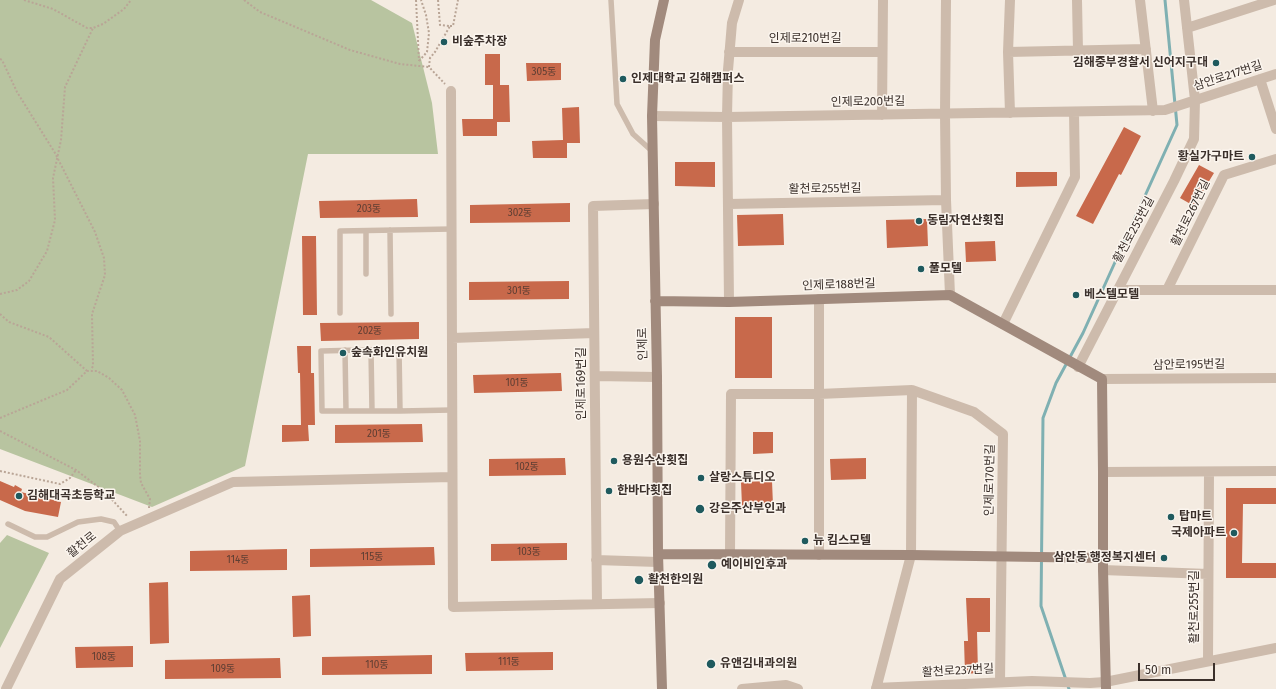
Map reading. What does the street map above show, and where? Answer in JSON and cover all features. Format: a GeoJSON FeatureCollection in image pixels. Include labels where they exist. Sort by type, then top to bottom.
{"type":"FeatureCollection","features":[{"type":"Feature","properties":{"kind":"street","name":"인제로"},"geometry":{"type":"LineString","coordinates":[[662,689],[658,558],[657,377],[652,116],[655,40],[664,0]]}},
{"type":"Feature","properties":{"kind":"street"},"geometry":{"type":"LineString","coordinates":[[729,302],[727,117],[729,52],[732,23],[739,0]]}},
{"type":"Feature","properties":{"kind":"street"},"geometry":{"type":"LineString","coordinates":[[882,115],[883,0]]}},
{"type":"Feature","properties":{"kind":"street"},"geometry":{"type":"LineString","coordinates":[[946,0],[946,200],[950,295],[1102,379],[1105,686],[1276,648]]}},
{"type":"Feature","properties":{"kind":"street"},"geometry":{"type":"LineString","coordinates":[[1010,0],[1008,52],[1010,113]]}},
{"type":"Feature","properties":{"kind":"street"},"geometry":{"type":"LineString","coordinates":[[1077,0],[1078,50]]}},
{"type":"Feature","properties":{"kind":"street"},"geometry":{"type":"LineString","coordinates":[[1140,0],[1153,111]]}},
{"type":"Feature","properties":{"kind":"street","name":"활천로255번길"},"geometry":{"type":"LineString","coordinates":[[1076,365],[1174,181],[1194,139],[1184,0]]}},
{"type":"Feature","properties":{"kind":"street"},"geometry":{"type":"LineString","coordinates":[[1187,28],[1274,0]]}},
{"type":"Feature","properties":{"kind":"street"},"geometry":{"type":"LineString","coordinates":[[1008,52],[1146,49]]}},
{"type":"Feature","properties":{"kind":"street","name":"인제로210번길"},"geometry":{"type":"LineString","coordinates":[[729,52],[882,52]]}},
{"type":"Feature","properties":{"kind":"street","name":"삼안로217번길"},"geometry":{"type":"LineString","coordinates":[[1165,110],[1276,74]]}},
{"type":"Feature","properties":{"kind":"street"},"geometry":{"type":"LineString","coordinates":[[1260,79],[1276,129]]}},
{"type":"Feature","properties":{"kind":"street"},"geometry":{"type":"LineString","coordinates":[[451,91],[453,607],[660,603]]}},
{"type":"Feature","properties":{"kind":"street","name":"인제로200번길"},"geometry":{"type":"LineString","coordinates":[[652,116],[727,117],[1165,110]]}},
{"type":"Feature","properties":{"kind":"street"},"geometry":{"type":"LineString","coordinates":[[1003,324],[1076,178],[1074,112]]}},
{"type":"Feature","properties":{"kind":"street","name":"활천로267번길"},"geometry":{"type":"LineString","coordinates":[[1167,290],[1224,175],[1276,159]]}},
{"type":"Feature","properties":{"kind":"street","name":"활천로255번길"},"geometry":{"type":"LineString","coordinates":[[728,204],[946,200]]}},
{"type":"Feature","properties":{"kind":"street","name":"인제로169번길"},"geometry":{"type":"LineString","coordinates":[[597,604],[593,206],[654,204]]}},
{"type":"Feature","properties":{"kind":"street"},"geometry":{"type":"LineString","coordinates":[[1117,290],[1276,290]]}},
{"type":"Feature","properties":{"kind":"street","name":"인제로188번길"},"geometry":{"type":"LineString","coordinates":[[655,301],[729,302],[950,295]]}},
{"type":"Feature","properties":{"kind":"street"},"geometry":{"type":"LineString","coordinates":[[819,298],[819,555]]}},
{"type":"Feature","properties":{"kind":"street"},"geometry":{"type":"LineString","coordinates":[[452,338],[594,333]]}},
{"type":"Feature","properties":{"kind":"street"},"geometry":{"type":"LineString","coordinates":[[595,376],[657,377]]}},
{"type":"Feature","properties":{"kind":"street","name":"삼안로195번길"},"geometry":{"type":"LineString","coordinates":[[1102,379],[1276,378]]}},
{"type":"Feature","properties":{"kind":"street"},"geometry":{"type":"LineString","coordinates":[[911,555],[912,390]]}},
{"type":"Feature","properties":{"kind":"street","name":"인제로170번길"},"geometry":{"type":"LineString","coordinates":[[730,554],[731,394],[819,394],[912,390],[974,412],[1003,434],[1002,556]]}},
{"type":"Feature","properties":{"kind":"street"},"geometry":{"type":"LineString","coordinates":[[1104,472],[1276,471]]}},
{"type":"Feature","properties":{"kind":"street","name":"활천로255번길"},"geometry":{"type":"LineString","coordinates":[[1208,662],[1209,472]]}},
{"type":"Feature","properties":{"kind":"street","name":"활천로"},"geometry":{"type":"LineString","coordinates":[[6,689],[60,579],[120,532],[232,482],[452,477]]}},
{"type":"Feature","properties":{"kind":"street"},"geometry":{"type":"LineString","coordinates":[[596,560],[730,554],[1103,558]]}},
{"type":"Feature","properties":{"kind":"street","name":"활천로237번길"},"geometry":{"type":"LineString","coordinates":[[911,555],[876,688],[1000,682],[1033,685],[1047,682],[1090,683],[1105,686]]}},
{"type":"Feature","properties":{"kind":"street"},"geometry":{"type":"LineString","coordinates":[[1000,682],[1002,556]]}},
{"type":"Feature","properties":{"kind":"street"},"geometry":{"type":"LineString","coordinates":[[1103,570],[1208,574]]}},
{"type":"Feature","properties":{"kind":"street"},"geometry":{"type":"LineString","coordinates":[[742,689],[786,685],[798,689]]}},
{"type":"Feature","properties":{"kind":"lane"},"geometry":{"type":"LineString","coordinates":[[611,0],[618,104],[633,134],[653,151]]}},
{"type":"Feature","properties":{"kind":"lane"},"geometry":{"type":"LineString","coordinates":[[340,314],[340,232],[452,229]]}},
{"type":"Feature","properties":{"kind":"lane"},"geometry":{"type":"LineString","coordinates":[[390,230],[391,314]]}},
{"type":"Feature","properties":{"kind":"lane"},"geometry":{"type":"LineString","coordinates":[[366,231],[366,274]]}},
{"type":"Feature","properties":{"kind":"lane"},"geometry":{"type":"LineString","coordinates":[[345,350],[346,410]]}},
{"type":"Feature","properties":{"kind":"lane"},"geometry":{"type":"LineString","coordinates":[[371,350],[372,410]]}},
{"type":"Feature","properties":{"kind":"lane"},"geometry":{"type":"LineString","coordinates":[[400,410],[399,350],[321,351],[322,410],[400,410],[452,410]]}},
{"type":"Feature","properties":{"kind":"lane"},"geometry":{"type":"LineString","coordinates":[[8,524],[35,537],[47,538],[78,522],[101,519],[114,522],[120,532]]}},
{"type":"Feature","properties":{"kind":"path"},"geometry":{"type":"LineString","coordinates":[[24,0],[53,9],[87,28],[93,28],[103,24],[124,9],[131,0]]}},
{"type":"Feature","properties":{"kind":"path"},"geometry":{"type":"LineString","coordinates":[[244,0],[260,12],[350,50],[400,64],[429,67],[451,91]]}},
{"type":"Feature","properties":{"kind":"path"},"geometry":{"type":"LineString","coordinates":[[416,0],[419,61],[427,52],[428,33],[426,15],[421,0]]}},
{"type":"Feature","properties":{"kind":"path"},"geometry":{"type":"LineString","coordinates":[[438,0],[440,25],[450,26]]}},
{"type":"Feature","properties":{"kind":"path"},"geometry":{"type":"LineString","coordinates":[[429,67],[430,58],[450,26],[453,26],[458,0]]}},
{"type":"Feature","properties":{"kind":"path"},"geometry":{"type":"LineString","coordinates":[[0,294],[17,290],[29,281],[46,251],[55,220],[53,178],[56,157],[61,140],[65,87],[93,28]]}},
{"type":"Feature","properties":{"kind":"path"},"geometry":{"type":"LineString","coordinates":[[0,59],[2,60],[17,92],[56,157],[94,232],[104,258],[105,275],[92,314],[93,366],[91,370]]}},
{"type":"Feature","properties":{"kind":"path"},"geometry":{"type":"LineString","coordinates":[[0,314],[9,322],[49,337],[87,371]]}},
{"type":"Feature","properties":{"kind":"path"},"geometry":{"type":"LineString","coordinates":[[0,418],[67,390],[87,371],[97,371],[109,378],[122,390],[135,415],[140,441],[140,479],[150,499],[150,507],[142,522],[132,522],[106,492],[76,470],[0,431]]}},
{"type":"Feature","properties":{"kind":"path"},"geometry":{"type":"LineString","coordinates":[[0,471],[60,484],[70,478],[76,470]]}},
{"type":"Feature","properties":{"kind":"green space"},"geometry":{"type":"Polygon","coordinates":[[[0,0],[371,0],[412,23],[432,103],[438,154],[308,154],[245,466],[152,507],[0,449],[0,0]]]}},
{"type":"Feature","properties":{"kind":"green space"},"geometry":{"type":"Polygon","coordinates":[[[7,535],[49,553],[0,648],[0,543],[7,535]]]}},
{"type":"Feature","properties":{"kind":"building"},"geometry":{"type":"Polygon","coordinates":[[[485,54],[500,54],[500,85],[485,85],[485,54]]]}},
{"type":"Feature","properties":{"kind":"building"},"geometry":{"type":"Polygon","coordinates":[[[526,63],[561,63],[561,80],[527,81],[526,63]]]}},
{"type":"Feature","properties":{"kind":"building"},"geometry":{"type":"Polygon","coordinates":[[[493,85],[509,85],[510,122],[497,122],[497,136],[463,136],[462,119],[493,119],[493,85]]]}},
{"type":"Feature","properties":{"kind":"building"},"geometry":{"type":"Polygon","coordinates":[[[579,107],[580,143],[567,143],[567,158],[533,158],[532,141],[563,140],[562,108],[579,107]]]}},
{"type":"Feature","properties":{"kind":"building"},"geometry":{"type":"Polygon","coordinates":[[[1124,127],[1141,136],[1093,224],[1076,216],[1124,127]]]}},
{"type":"Feature","properties":{"kind":"building"},"geometry":{"type":"Polygon","coordinates":[[[675,162],[715,162],[715,187],[675,186],[675,162]]]}},
{"type":"Feature","properties":{"kind":"building"},"geometry":{"type":"Polygon","coordinates":[[[1199,165],[1214,173],[1194,206],[1180,198],[1199,165]]]}},
{"type":"Feature","properties":{"kind":"building"},"geometry":{"type":"Polygon","coordinates":[[[1016,172],[1057,172],[1057,186],[1016,187],[1016,172]]]}},
{"type":"Feature","properties":{"kind":"building"},"geometry":{"type":"Polygon","coordinates":[[[417,199],[418,217],[320,218],[319,201],[417,199]]]}},
{"type":"Feature","properties":{"kind":"building"},"geometry":{"type":"Polygon","coordinates":[[[570,203],[570,222],[470,223],[470,205],[570,203]]]}},
{"type":"Feature","properties":{"kind":"building"},"geometry":{"type":"Polygon","coordinates":[[[783,214],[784,245],[738,246],[737,215],[783,214]]]}},
{"type":"Feature","properties":{"kind":"building"},"geometry":{"type":"Polygon","coordinates":[[[927,219],[928,246],[887,248],[886,220],[927,219]]]}},
{"type":"Feature","properties":{"kind":"building"},"geometry":{"type":"Polygon","coordinates":[[[302,236],[316,236],[317,315],[303,315],[302,236]]]}},
{"type":"Feature","properties":{"kind":"building"},"geometry":{"type":"Polygon","coordinates":[[[995,241],[996,261],[966,262],[965,242],[995,241]]]}},
{"type":"Feature","properties":{"kind":"building"},"geometry":{"type":"Polygon","coordinates":[[[569,281],[569,299],[469,300],[469,282],[569,281]]]}},
{"type":"Feature","properties":{"kind":"building"},"geometry":{"type":"Polygon","coordinates":[[[735,317],[772,317],[772,378],[735,378],[735,317]]]}},
{"type":"Feature","properties":{"kind":"building"},"geometry":{"type":"Polygon","coordinates":[[[419,322],[419,339],[321,341],[320,323],[419,322]]]}},
{"type":"Feature","properties":{"kind":"building"},"geometry":{"type":"Polygon","coordinates":[[[297,346],[311,346],[311,373],[314,373],[315,425],[308,425],[309,441],[282,442],[282,425],[301,425],[300,373],[298,373],[297,346]]]}},
{"type":"Feature","properties":{"kind":"building"},"geometry":{"type":"Polygon","coordinates":[[[561,373],[562,391],[474,393],[473,375],[561,373]]]}},
{"type":"Feature","properties":{"kind":"building"},"geometry":{"type":"Polygon","coordinates":[[[422,424],[423,442],[335,443],[335,425],[422,424]]]}},
{"type":"Feature","properties":{"kind":"building"},"geometry":{"type":"Polygon","coordinates":[[[753,432],[773,432],[773,453],[753,454],[753,432]]]}},
{"type":"Feature","properties":{"kind":"building"},"geometry":{"type":"Polygon","coordinates":[[[565,458],[566,475],[489,476],[489,459],[565,458]]]}},
{"type":"Feature","properties":{"kind":"building"},"geometry":{"type":"Polygon","coordinates":[[[866,458],[866,479],[831,480],[830,459],[866,458]]]}},
{"type":"Feature","properties":{"kind":"building","name":"김해대곡초등학교"},"geometry":{"type":"Polygon","coordinates":[[[0,481],[14,487],[15,485],[22,489],[21,492],[61,502],[58,517],[25,511],[0,500],[0,481]]]}},
{"type":"Feature","properties":{"kind":"building"},"geometry":{"type":"Polygon","coordinates":[[[772,481],[773,505],[742,506],[741,482],[772,481]]]}},
{"type":"Feature","properties":{"kind":"building","name":"국제아파트"},"geometry":{"type":"Polygon","coordinates":[[[1226,488],[1276,488],[1276,504],[1243,504],[1242,563],[1276,563],[1276,578],[1226,578],[1226,488]]]}},
{"type":"Feature","properties":{"kind":"building"},"geometry":{"type":"Polygon","coordinates":[[[567,543],[567,560],[491,561],[491,544],[567,543]]]}},
{"type":"Feature","properties":{"kind":"building"},"geometry":{"type":"Polygon","coordinates":[[[434,547],[435,565],[310,567],[310,549],[434,547]]]}},
{"type":"Feature","properties":{"kind":"building"},"geometry":{"type":"Polygon","coordinates":[[[287,549],[287,570],[190,571],[190,551],[287,549]]]}},
{"type":"Feature","properties":{"kind":"building"},"geometry":{"type":"Polygon","coordinates":[[[168,582],[169,643],[150,644],[149,583],[168,582]]]}},
{"type":"Feature","properties":{"kind":"building"},"geometry":{"type":"Polygon","coordinates":[[[310,595],[311,636],[293,637],[292,596],[310,595]]]}},
{"type":"Feature","properties":{"kind":"building"},"geometry":{"type":"Polygon","coordinates":[[[966,598],[990,598],[990,632],[977,632],[978,673],[965,674],[964,641],[968,641],[966,598]]]}},
{"type":"Feature","properties":{"kind":"building"},"geometry":{"type":"Polygon","coordinates":[[[133,646],[133,667],[76,668],[75,647],[133,646]]]}},
{"type":"Feature","properties":{"kind":"building"},"geometry":{"type":"Polygon","coordinates":[[[553,652],[553,670],[466,671],[465,653],[553,652]]]}},
{"type":"Feature","properties":{"kind":"building"},"geometry":{"type":"Polygon","coordinates":[[[432,655],[432,674],[322,675],[322,657],[432,655]]]}},
{"type":"Feature","properties":{"kind":"building"},"geometry":{"type":"Polygon","coordinates":[[[280,658],[281,678],[165,679],[165,660],[280,658]]]}},
{"type":"Feature","properties":{"kind":"waterway"},"geometry":{"type":"LineString","coordinates":[[1069,689],[1041,606],[1043,418],[1056,383],[1083,333],[1177,125],[1165,0]]}},
{"type":"Feature","properties":{"kind":"place","name":"비숲주차장"},"geometry":{"type":"Point","coordinates":[444,42]}},
{"type":"Feature","properties":{"kind":"place","name":"김해중부경찰서 신어지구대"},"geometry":{"type":"Point","coordinates":[1216,63]}},
{"type":"Feature","properties":{"kind":"place","name":"인제대학교 김해캠퍼스"},"geometry":{"type":"Point","coordinates":[623,79]}},
{"type":"Feature","properties":{"kind":"place","name":"황실가구마트"},"geometry":{"type":"Point","coordinates":[1252,157]}},
{"type":"Feature","properties":{"kind":"place","name":"동림자연산횟집"},"geometry":{"type":"Point","coordinates":[919,221]}},
{"type":"Feature","properties":{"kind":"place","name":"풀모텔"},"geometry":{"type":"Point","coordinates":[921,269]}},
{"type":"Feature","properties":{"kind":"place","name":"베스텔모텔"},"geometry":{"type":"Point","coordinates":[1076,295]}},
{"type":"Feature","properties":{"kind":"place","name":"숲속화인유치원"},"geometry":{"type":"Point","coordinates":[343,353]}},
{"type":"Feature","properties":{"kind":"place","name":"용원수산횟집"},"geometry":{"type":"Point","coordinates":[614,461]}},
{"type":"Feature","properties":{"kind":"place","name":"살랑스튜디오"},"geometry":{"type":"Point","coordinates":[701,478]}},
{"type":"Feature","properties":{"kind":"place","name":"한바다횟집"},"geometry":{"type":"Point","coordinates":[609,491]}},
{"type":"Feature","properties":{"kind":"place","name":"김해대곡초등학교"},"geometry":{"type":"Point","coordinates":[19,496]}},
{"type":"Feature","properties":{"kind":"place","name":"강은주산부인과"},"geometry":{"type":"Point","coordinates":[700,509]}},
{"type":"Feature","properties":{"kind":"place","name":"탑마트"},"geometry":{"type":"Point","coordinates":[1171,517]}},
{"type":"Feature","properties":{"kind":"place","name":"국제아파트"},"geometry":{"type":"Point","coordinates":[1234,533]}},
{"type":"Feature","properties":{"kind":"place","name":"뉴 킴스모텔"},"geometry":{"type":"Point","coordinates":[805,541]}},
{"type":"Feature","properties":{"kind":"place","name":"삼안동 행정복지센터"},"geometry":{"type":"Point","coordinates":[1164,558]}},
{"type":"Feature","properties":{"kind":"place","name":"예이비인후과"},"geometry":{"type":"Point","coordinates":[712,565]}},
{"type":"Feature","properties":{"kind":"place","name":"활천한의원"},"geometry":{"type":"Point","coordinates":[639,580]}},
{"type":"Feature","properties":{"kind":"place","name":"유앤김내과의원"},"geometry":{"type":"Point","coordinates":[711,664]}}]}
